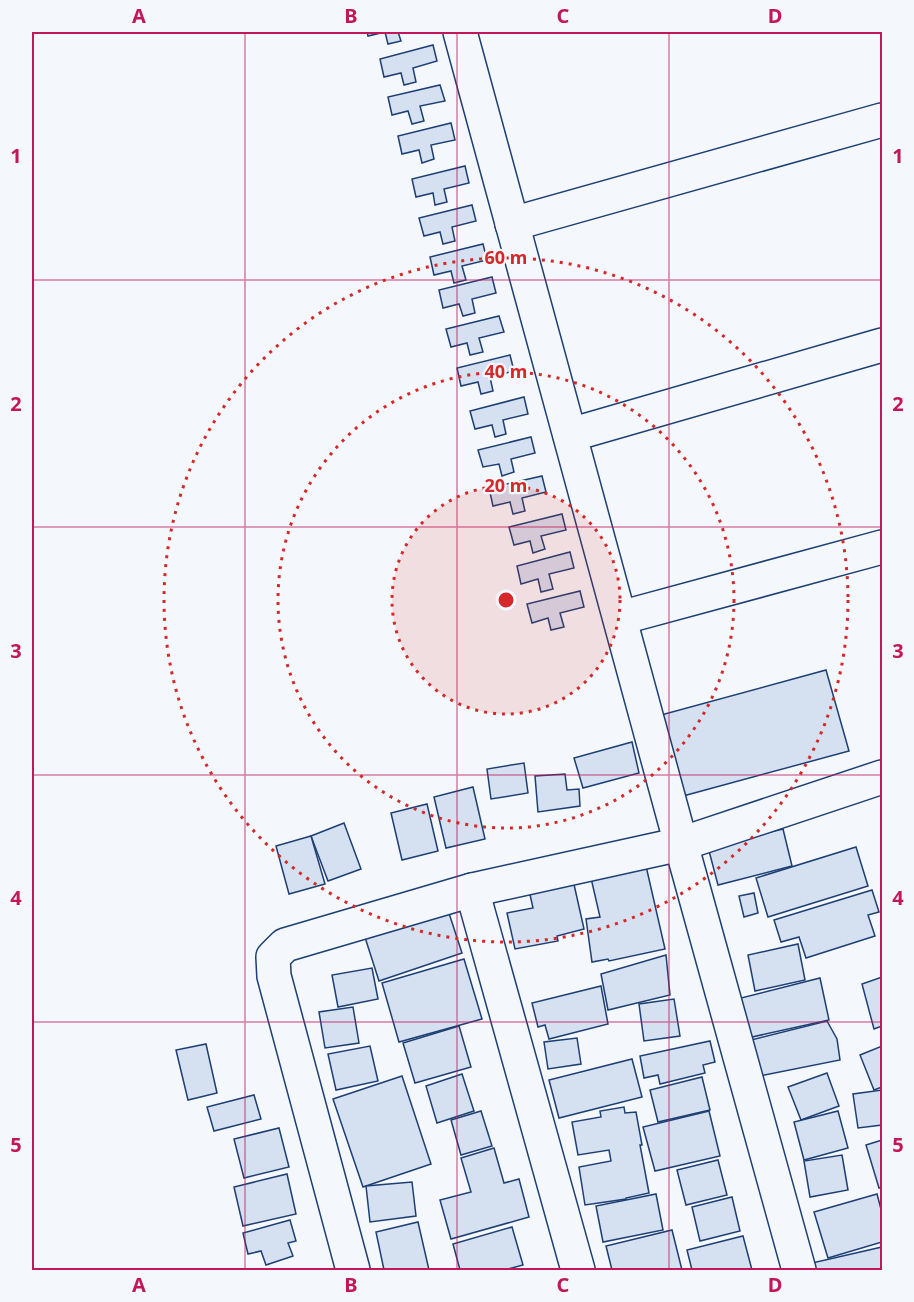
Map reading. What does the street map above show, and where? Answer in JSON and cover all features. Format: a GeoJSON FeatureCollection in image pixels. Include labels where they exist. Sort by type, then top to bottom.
{"type":"FeatureCollection","features":[{"type":"Feature","properties":{"kind":"street"},"geometry":{"type":"LineString","coordinates":[[460,32],[799,1270]]}},
{"type":"Feature","properties":{"kind":"street"},"geometry":{"type":"LineString","coordinates":[[512,224],[882,120]]}},
{"type":"Feature","properties":{"kind":"street"},"geometry":{"type":"LineString","coordinates":[[570,435],[882,345]]}},
{"type":"Feature","properties":{"kind":"street"},"geometry":{"type":"LineString","coordinates":[[620,618],[882,547]]}},
{"type":"Feature","properties":{"kind":"street"},"geometry":{"type":"LineString","coordinates":[[353,1270],[274,976],[273,957],[285,945],[472,890],[681,844],[882,777]]}},
{"type":"Feature","properties":{"kind":"street"},"geometry":{"type":"LineString","coordinates":[[472,890],[578,1270]]}},
{"type":"Feature","properties":{"kind":"building"},"geometry":{"type":"Polygon","coordinates":[[[367,32],[385,32],[368,36],[367,32]]]}},
{"type":"Feature","properties":{"kind":"building"},"geometry":{"type":"Polygon","coordinates":[[[385,32],[398,32],[401,41],[388,44],[385,32]]]}},
{"type":"Feature","properties":{"kind":"building"},"geometry":{"type":"Polygon","coordinates":[[[433,45],[437,61],[413,68],[416,82],[404,85],[401,73],[384,77],[380,59],[433,45]]]}},
{"type":"Feature","properties":{"kind":"building"},"geometry":{"type":"Polygon","coordinates":[[[440,85],[445,101],[420,106],[424,121],[412,124],[408,111],[392,115],[388,97],[440,85]]]}},
{"type":"Feature","properties":{"kind":"building"},"geometry":{"type":"Polygon","coordinates":[[[451,123],[455,140],[431,145],[434,159],[422,163],[419,150],[402,154],[398,136],[451,123]]]}},
{"type":"Feature","properties":{"kind":"building"},"geometry":{"type":"Polygon","coordinates":[[[465,166],[469,183],[444,189],[447,202],[435,205],[433,193],[416,197],[412,179],[465,166]]]}},
{"type":"Feature","properties":{"kind":"building"},"geometry":{"type":"Polygon","coordinates":[[[472,205],[476,221],[452,227],[455,241],[443,244],[440,232],[424,236],[419,218],[472,205]]]}},
{"type":"Feature","properties":{"kind":"building"},"geometry":{"type":"Polygon","coordinates":[[[483,244],[487,260],[462,266],[466,280],[454,283],[451,271],[434,275],[430,257],[483,244]]]}},
{"type":"Feature","properties":{"kind":"building"},"geometry":{"type":"Polygon","coordinates":[[[492,277],[496,293],[472,299],[475,313],[463,316],[459,304],[443,308],[439,290],[492,277]]]}},
{"type":"Feature","properties":{"kind":"building"},"geometry":{"type":"Polygon","coordinates":[[[499,316],[504,332],[479,338],[483,352],[470,355],[467,343],[451,347],[446,329],[499,316]]]}},
{"type":"Feature","properties":{"kind":"building"},"geometry":{"type":"Polygon","coordinates":[[[510,355],[514,371],[490,377],[493,391],[481,394],[478,382],[461,386],[457,368],[510,355]]]}},
{"type":"Feature","properties":{"kind":"building"},"geometry":{"type":"Polygon","coordinates":[[[524,397],[528,414],[503,420],[506,434],[495,437],[492,425],[475,429],[470,411],[524,397]]]}},
{"type":"Feature","properties":{"kind":"building"},"geometry":{"type":"Polygon","coordinates":[[[531,437],[535,453],[511,459],[514,472],[502,476],[499,464],[483,467],[478,450],[531,437]]]}},
{"type":"Feature","properties":{"kind":"building"},"geometry":{"type":"Polygon","coordinates":[[[542,476],[546,492],[522,498],[525,511],[513,514],[510,502],[493,506],[489,488],[542,476]]]}},
{"type":"Feature","properties":{"kind":"building"},"geometry":{"type":"Polygon","coordinates":[[[562,514],[566,530],[541,536],[545,549],[533,553],[530,541],[514,545],[509,527],[562,514]]]}},
{"type":"Feature","properties":{"kind":"building"},"geometry":{"type":"Polygon","coordinates":[[[570,552],[574,568],[549,574],[553,589],[541,592],[538,579],[521,584],[517,566],[570,552]]]}},
{"type":"Feature","properties":{"kind":"building"},"geometry":{"type":"Polygon","coordinates":[[[580,591],[584,607],[560,613],[564,627],[551,630],[548,618],[532,623],[527,604],[580,591]]]}},
{"type":"Feature","properties":{"kind":"building"},"geometry":{"type":"Polygon","coordinates":[[[826,670],[849,751],[683,796],[661,715],[826,670]]]}},
{"type":"Feature","properties":{"kind":"building"},"geometry":{"type":"Polygon","coordinates":[[[632,742],[639,773],[583,788],[574,758],[632,742]]]}},
{"type":"Feature","properties":{"kind":"building"},"geometry":{"type":"Polygon","coordinates":[[[524,763],[528,793],[491,799],[487,769],[524,763]]]}},
{"type":"Feature","properties":{"kind":"building"},"geometry":{"type":"Polygon","coordinates":[[[565,774],[567,790],[579,789],[580,806],[538,812],[535,776],[565,774]]]}},
{"type":"Feature","properties":{"kind":"building"},"geometry":{"type":"Polygon","coordinates":[[[473,787],[485,839],[446,848],[434,797],[473,787]]]}},
{"type":"Feature","properties":{"kind":"building"},"geometry":{"type":"Polygon","coordinates":[[[427,804],[438,851],[402,860],[391,813],[427,804]]]}},
{"type":"Feature","properties":{"kind":"building"},"geometry":{"type":"Polygon","coordinates":[[[344,823],[361,869],[328,881],[311,836],[344,823]]]}},
{"type":"Feature","properties":{"kind":"building"},"geometry":{"type":"Polygon","coordinates":[[[783,829],[792,866],[718,885],[708,847],[783,829]]]}},
{"type":"Feature","properties":{"kind":"building"},"geometry":{"type":"Polygon","coordinates":[[[311,836],[325,884],[289,894],[276,846],[311,836]]]}},
{"type":"Feature","properties":{"kind":"building"},"geometry":{"type":"Polygon","coordinates":[[[856,847],[868,886],[768,917],[756,878],[856,847]]]}},
{"type":"Feature","properties":{"kind":"building"},"geometry":{"type":"Polygon","coordinates":[[[646,866],[665,949],[609,961],[608,959],[592,962],[586,919],[600,917],[591,878],[646,866]]]}},
{"type":"Feature","properties":{"kind":"building"},"geometry":{"type":"Polygon","coordinates":[[[571,871],[584,929],[557,936],[558,941],[515,949],[507,913],[533,908],[527,881],[571,871]]]}},
{"type":"Feature","properties":{"kind":"building"},"geometry":{"type":"Polygon","coordinates":[[[872,890],[879,912],[868,915],[875,936],[806,958],[799,937],[781,942],[774,920],[872,890]]]}},
{"type":"Feature","properties":{"kind":"building"},"geometry":{"type":"Polygon","coordinates":[[[754,893],[758,913],[744,917],[739,896],[754,893]]]}},
{"type":"Feature","properties":{"kind":"building"},"geometry":{"type":"Polygon","coordinates":[[[445,901],[462,953],[379,981],[362,928],[445,901]]]}},
{"type":"Feature","properties":{"kind":"building"},"geometry":{"type":"Polygon","coordinates":[[[798,944],[805,980],[755,991],[748,955],[798,944]]]}},
{"type":"Feature","properties":{"kind":"building"},"geometry":{"type":"Polygon","coordinates":[[[666,955],[670,995],[608,1010],[601,974],[666,955]]]}},
{"type":"Feature","properties":{"kind":"building"},"geometry":{"type":"Polygon","coordinates":[[[464,959],[482,1019],[399,1042],[382,983],[464,959]]]}},
{"type":"Feature","properties":{"kind":"building"},"geometry":{"type":"Polygon","coordinates":[[[372,968],[378,999],[338,1007],[332,975],[372,968]]]}},
{"type":"Feature","properties":{"kind":"building"},"geometry":{"type":"Polygon","coordinates":[[[882,977],[882,1026],[874,1029],[862,984],[882,977]]]}},
{"type":"Feature","properties":{"kind":"building"},"geometry":{"type":"Polygon","coordinates":[[[820,978],[829,1020],[743,1039],[741,998],[820,978]]]}},
{"type":"Feature","properties":{"kind":"building"},"geometry":{"type":"Polygon","coordinates":[[[601,986],[608,1024],[549,1039],[545,1025],[538,1027],[532,1003],[601,986]]]}},
{"type":"Feature","properties":{"kind":"building"},"geometry":{"type":"Polygon","coordinates":[[[674,999],[680,1036],[644,1041],[639,1004],[674,999]]]}},
{"type":"Feature","properties":{"kind":"building"},"geometry":{"type":"Polygon","coordinates":[[[353,1007],[359,1043],[325,1048],[319,1012],[353,1007]]]}},
{"type":"Feature","properties":{"kind":"building"},"geometry":{"type":"Polygon","coordinates":[[[827,1021],[837,1039],[840,1060],[754,1077],[751,1040],[827,1021]]]}},
{"type":"Feature","properties":{"kind":"building"},"geometry":{"type":"Polygon","coordinates":[[[459,1026],[471,1067],[415,1083],[403,1043],[459,1026]]]}},
{"type":"Feature","properties":{"kind":"building"},"geometry":{"type":"Polygon","coordinates":[[[577,1038],[581,1064],[548,1069],[544,1042],[577,1038]]]}},
{"type":"Feature","properties":{"kind":"building"},"geometry":{"type":"Polygon","coordinates":[[[710,1041],[715,1062],[703,1065],[705,1073],[660,1084],[658,1075],[644,1078],[640,1056],[710,1041]]]}},
{"type":"Feature","properties":{"kind":"building"},"geometry":{"type":"Polygon","coordinates":[[[206,1044],[217,1093],[188,1100],[176,1050],[206,1044]]]}},
{"type":"Feature","properties":{"kind":"building"},"geometry":{"type":"Polygon","coordinates":[[[370,1046],[378,1081],[336,1090],[328,1054],[370,1046]]]}},
{"type":"Feature","properties":{"kind":"building"},"geometry":{"type":"Polygon","coordinates":[[[882,1046],[882,1087],[874,1090],[860,1055],[882,1046]]]}},
{"type":"Feature","properties":{"kind":"building"},"geometry":{"type":"Polygon","coordinates":[[[632,1059],[642,1097],[559,1118],[549,1080],[632,1059]]]}},
{"type":"Feature","properties":{"kind":"building"},"geometry":{"type":"Polygon","coordinates":[[[827,1073],[839,1106],[801,1120],[788,1087],[827,1073]]]}},
{"type":"Feature","properties":{"kind":"building"},"geometry":{"type":"Polygon","coordinates":[[[462,1074],[474,1111],[437,1123],[426,1086],[462,1074]]]}},
{"type":"Feature","properties":{"kind":"building"},"geometry":{"type":"Polygon","coordinates":[[[402,1076],[431,1164],[363,1187],[333,1099],[402,1076]]]}},
{"type":"Feature","properties":{"kind":"building"},"geometry":{"type":"Polygon","coordinates":[[[702,1077],[710,1110],[658,1122],[650,1090],[702,1077]]]}},
{"type":"Feature","properties":{"kind":"building"},"geometry":{"type":"Polygon","coordinates":[[[882,1090],[882,1125],[858,1128],[853,1094],[882,1090]]]}},
{"type":"Feature","properties":{"kind":"building"},"geometry":{"type":"Polygon","coordinates":[[[254,1095],[261,1119],[214,1131],[207,1107],[254,1095]]]}},
{"type":"Feature","properties":{"kind":"building"},"geometry":{"type":"Polygon","coordinates":[[[624,1107],[625,1113],[636,1112],[649,1193],[585,1205],[579,1167],[611,1161],[609,1150],[578,1155],[572,1122],[601,1117],[600,1111],[624,1107]]]}},
{"type":"Feature","properties":{"kind":"building"},"geometry":{"type":"Polygon","coordinates":[[[481,1111],[492,1146],[461,1155],[451,1120],[481,1111]]]}},
{"type":"Feature","properties":{"kind":"building"},"geometry":{"type":"Polygon","coordinates":[[[709,1111],[720,1156],[655,1171],[643,1127],[709,1111]]]}},
{"type":"Feature","properties":{"kind":"building"},"geometry":{"type":"Polygon","coordinates":[[[838,1111],[848,1148],[804,1160],[794,1122],[838,1111]]]}},
{"type":"Feature","properties":{"kind":"building"},"geometry":{"type":"Polygon","coordinates":[[[279,1128],[289,1167],[244,1178],[234,1139],[279,1128]]]}},
{"type":"Feature","properties":{"kind":"building"},"geometry":{"type":"Polygon","coordinates":[[[882,1140],[882,1187],[879,1188],[866,1145],[882,1140]]]}},
{"type":"Feature","properties":{"kind":"building"},"geometry":{"type":"Polygon","coordinates":[[[494,1148],[504,1183],[519,1179],[529,1217],[451,1239],[440,1200],[471,1192],[461,1158],[494,1148]]]}},
{"type":"Feature","properties":{"kind":"building"},"geometry":{"type":"Polygon","coordinates":[[[842,1155],[848,1190],[810,1197],[804,1161],[842,1155]]]}},
{"type":"Feature","properties":{"kind":"building"},"geometry":{"type":"Polygon","coordinates":[[[718,1160],[727,1195],[686,1205],[677,1170],[718,1160]]]}},
{"type":"Feature","properties":{"kind":"building"},"geometry":{"type":"Polygon","coordinates":[[[287,1174],[296,1214],[243,1226],[234,1187],[287,1174]]]}},
{"type":"Feature","properties":{"kind":"building"},"geometry":{"type":"Polygon","coordinates":[[[412,1182],[416,1216],[370,1222],[366,1186],[412,1182]]]}},
{"type":"Feature","properties":{"kind":"building"},"geometry":{"type":"Polygon","coordinates":[[[656,1194],[663,1230],[603,1242],[596,1206],[656,1194]]]}},
{"type":"Feature","properties":{"kind":"building"},"geometry":{"type":"Polygon","coordinates":[[[877,1194],[882,1213],[882,1242],[828,1258],[814,1212],[877,1194]]]}},
{"type":"Feature","properties":{"kind":"building"},"geometry":{"type":"Polygon","coordinates":[[[732,1197],[740,1231],[700,1241],[692,1207],[732,1197]]]}},
{"type":"Feature","properties":{"kind":"building"},"geometry":{"type":"Polygon","coordinates":[[[290,1220],[296,1241],[288,1243],[293,1256],[266,1265],[261,1251],[248,1254],[243,1233],[290,1220]]]}},
{"type":"Feature","properties":{"kind":"building"},"geometry":{"type":"Polygon","coordinates":[[[418,1222],[429,1270],[384,1270],[376,1232],[418,1222]]]}},
{"type":"Feature","properties":{"kind":"building"},"geometry":{"type":"Polygon","coordinates":[[[512,1227],[523,1265],[504,1270],[460,1270],[453,1244],[512,1227]]]}},
{"type":"Feature","properties":{"kind":"building"},"geometry":{"type":"Polygon","coordinates":[[[672,1230],[682,1270],[612,1270],[606,1246],[672,1230]]]}},
{"type":"Feature","properties":{"kind":"building"},"geometry":{"type":"Polygon","coordinates":[[[743,1236],[752,1270],[692,1270],[687,1250],[743,1236]]]}},
{"type":"Feature","properties":{"kind":"building"},"geometry":{"type":"Polygon","coordinates":[[[882,1247],[882,1270],[814,1270],[812,1263],[882,1247]]]}}]}
